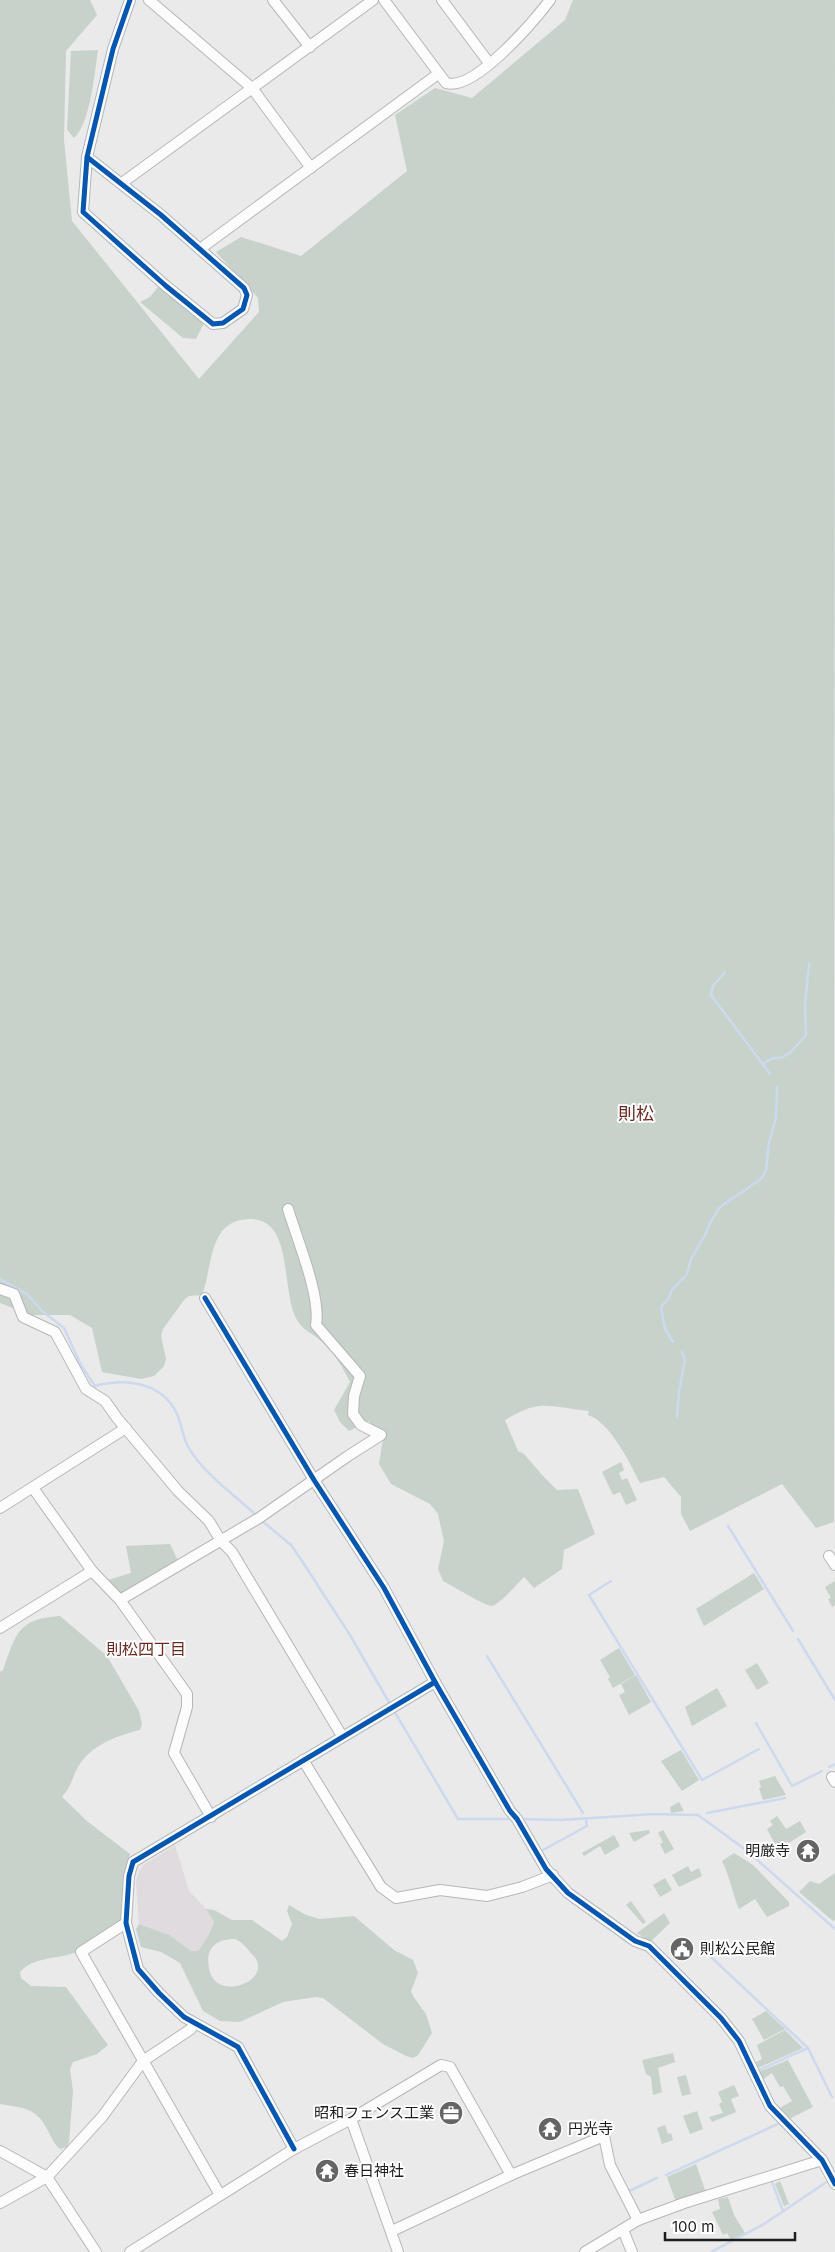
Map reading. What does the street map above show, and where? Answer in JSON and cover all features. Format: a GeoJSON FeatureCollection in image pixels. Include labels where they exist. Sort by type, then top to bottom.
{"type":"FeatureCollection","features":[{"type":"Feature","properties":{"kind":"street"},"geometry":{"type":"LineString","coordinates":[[87,157],[122,183],[247,291],[247,301],[243,309],[222,323],[211,322],[84,214],[82,209],[87,157],[113,49],[130,0]]}},
{"type":"Feature","properties":{"kind":"street"},"geometry":{"type":"LineString","coordinates":[[149,0],[252,88],[311,168]]}},
{"type":"Feature","properties":{"kind":"street"},"geometry":{"type":"LineString","coordinates":[[273,0],[310,47]]}},
{"type":"Feature","properties":{"kind":"street"},"geometry":{"type":"LineString","coordinates":[[122,183],[373,0]]}},
{"type":"Feature","properties":{"kind":"street"},"geometry":{"type":"LineString","coordinates":[[384,0],[446,84],[455,85],[467,81],[488,64],[530,26],[550,0]]}},
{"type":"Feature","properties":{"kind":"street"},"geometry":{"type":"LineString","coordinates":[[442,0],[488,64]]}},
{"type":"Feature","properties":{"kind":"street"},"geometry":{"type":"LineString","coordinates":[[200,249],[438,74]]}},
{"type":"Feature","properties":{"kind":"street"},"geometry":{"type":"LineString","coordinates":[[120,1600],[259,1518],[381,1435],[362,1425],[353,1414],[354,1396],[360,1376],[316,1325],[318,1316],[313,1291],[288,1209]]}},
{"type":"Feature","properties":{"kind":"street"},"geometry":{"type":"LineString","coordinates":[[0,1289],[14,1294],[23,1317],[55,1332],[86,1389],[105,1401],[178,1491],[209,1521],[221,1541],[232,1552],[342,1736]]}},
{"type":"Feature","properties":{"kind":"street"},"geometry":{"type":"LineString","coordinates":[[205,1298],[314,1480],[384,1588],[435,1682],[546,1869],[574,1899],[635,1941],[649,1946],[705,2000],[739,2041],[770,2106],[822,2160],[835,2184]]}},
{"type":"Feature","properties":{"kind":"street"},"geometry":{"type":"LineString","coordinates":[[0,1508],[126,1428]]}},
{"type":"Feature","properties":{"kind":"street"},"geometry":{"type":"LineString","coordinates":[[33,1488],[92,1571],[120,1600],[187,1694],[187,1707],[174,1753],[211,1817]]}},
{"type":"Feature","properties":{"kind":"street"},"geometry":{"type":"LineString","coordinates":[[829,1556],[835,1565]]}},
{"type":"Feature","properties":{"kind":"street"},"geometry":{"type":"LineString","coordinates":[[0,1628],[92,1571]]}},
{"type":"Feature","properties":{"kind":"street"},"geometry":{"type":"LineString","coordinates":[[294,2149],[238,2047],[194,2024],[159,1993],[138,1969],[126,1923],[129,1876],[133,1862],[435,1682]]}},
{"type":"Feature","properties":{"kind":"street"},"geometry":{"type":"LineString","coordinates":[[303,1760],[381,1887],[396,1898],[440,1890],[487,1896],[522,1887],[553,1876]]}},
{"type":"Feature","properties":{"kind":"street"},"geometry":{"type":"LineString","coordinates":[[126,1923],[81,1952],[220,2195]]}},
{"type":"Feature","properties":{"kind":"street"},"geometry":{"type":"LineString","coordinates":[[0,2203],[47,2177],[102,2117],[143,2061],[191,2029],[194,2024]]}},
{"type":"Feature","properties":{"kind":"street"},"geometry":{"type":"LineString","coordinates":[[130,2252],[294,2149],[351,2119],[437,2067],[448,2066],[512,2175]]}},
{"type":"Feature","properties":{"kind":"street"},"geometry":{"type":"LineString","coordinates":[[351,2119],[398,2252]]}},
{"type":"Feature","properties":{"kind":"street"},"geometry":{"type":"LineString","coordinates":[[392,2231],[512,2175],[604,2136],[610,2165],[638,2220]]}},
{"type":"Feature","properties":{"kind":"street"},"geometry":{"type":"LineString","coordinates":[[0,2151],[47,2177],[96,2252]]}},
{"type":"Feature","properties":{"kind":"street"},"geometry":{"type":"LineString","coordinates":[[585,2252],[638,2220],[684,2203],[822,2160]]}},
{"type":"Feature","properties":{"kind":"street"},"geometry":{"type":"LineString","coordinates":[[623,2230],[632,2252]]}},
{"type":"Feature","properties":{"kind":"shaded area"},"geometry":{"type":"Polygon","coordinates":[[[0,0],[90,0],[97,15],[66,51],[64,140],[72,221],[199,379],[259,312],[258,298],[216,252],[241,237],[301,256],[407,171],[395,115],[435,88],[472,98],[565,20],[573,0],[835,0],[834,1522],[816,1528],[782,1484],[690,1531],[681,1514],[681,1497],[664,1477],[640,1483],[611,1434],[596,1419],[588,1415],[589,1411],[553,1406],[534,1407],[505,1420],[518,1451],[524,1454],[557,1490],[578,1489],[595,1534],[564,1550],[562,1569],[534,1588],[524,1577],[509,1593],[492,1606],[476,1600],[443,1581],[438,1569],[444,1541],[438,1514],[430,1504],[391,1484],[379,1464],[383,1439],[369,1421],[349,1431],[340,1422],[334,1410],[350,1382],[331,1351],[319,1339],[302,1327],[297,1320],[292,1307],[280,1243],[274,1230],[264,1222],[249,1219],[236,1221],[226,1227],[219,1236],[214,1246],[202,1295],[189,1296],[184,1300],[163,1329],[161,1336],[166,1359],[164,1366],[154,1376],[141,1379],[102,1372],[92,1328],[70,1315],[31,1315],[0,1303],[0,0]]]}},
{"type":"Feature","properties":{"kind":"shaded area"},"geometry":{"type":"Polygon","coordinates":[[[98,50],[88,110],[80,131],[74,138],[67,130],[71,51],[98,50]]]}},
{"type":"Feature","properties":{"kind":"shaded area"},"geometry":{"type":"Polygon","coordinates":[[[159,286],[204,323],[196,339],[183,338],[140,302],[150,297],[159,286]]]}},
{"type":"Feature","properties":{"kind":"shaded area"},"geometry":{"type":"Polygon","coordinates":[[[621,1462],[624,1470],[619,1473],[622,1480],[627,1478],[637,1500],[626,1505],[620,1492],[613,1495],[602,1472],[621,1462]]]}},
{"type":"Feature","properties":{"kind":"shaded area"},"geometry":{"type":"Polygon","coordinates":[[[170,1544],[179,1563],[120,1597],[108,1580],[131,1573],[126,1546],[170,1544]]]}},
{"type":"Feature","properties":{"kind":"shaded area"},"geometry":{"type":"Polygon","coordinates":[[[754,1573],[764,1589],[704,1626],[696,1609],[754,1573]]]}},
{"type":"Feature","properties":{"kind":"shaded area"},"geometry":{"type":"Polygon","coordinates":[[[835,1581],[835,1605],[832,1607],[828,1599],[831,1598],[825,1587],[835,1581]]]}},
{"type":"Feature","properties":{"kind":"shaded area"},"geometry":{"type":"Polygon","coordinates":[[[60,1616],[107,1656],[139,1711],[142,1724],[140,1730],[110,1740],[86,1756],[62,1797],[88,1822],[130,1854],[125,1878],[122,1919],[79,1951],[38,1961],[25,1967],[20,1972],[21,1978],[31,1986],[66,1987],[108,2045],[97,2054],[73,2062],[70,2069],[73,2091],[69,2142],[67,2147],[60,2149],[43,2122],[33,2112],[0,2104],[0,1672],[3,1670],[15,1638],[26,1625],[46,1618],[60,1616]]]}},
{"type":"Feature","properties":{"kind":"shaded area"},"geometry":{"type":"Polygon","coordinates":[[[619,1648],[635,1675],[613,1688],[608,1679],[610,1677],[600,1660],[619,1648]]]}},
{"type":"Feature","properties":{"kind":"shaded area"},"geometry":{"type":"Polygon","coordinates":[[[757,1663],[769,1683],[757,1690],[745,1670],[757,1663]]]}},
{"type":"Feature","properties":{"kind":"shaded area"},"geometry":{"type":"Polygon","coordinates":[[[636,1675],[651,1702],[629,1715],[619,1695],[625,1692],[621,1684],[636,1675]]]}},
{"type":"Feature","properties":{"kind":"shaded area"},"geometry":{"type":"Polygon","coordinates":[[[717,1688],[727,1706],[692,1726],[685,1707],[717,1688]]]}},
{"type":"Feature","properties":{"kind":"shaded area"},"geometry":{"type":"Polygon","coordinates":[[[681,1750],[699,1780],[682,1791],[661,1761],[681,1750]]]}},
{"type":"Feature","properties":{"kind":"shaded area"},"geometry":{"type":"Polygon","coordinates":[[[775,1776],[786,1795],[763,1800],[759,1781],[775,1776]]]}},
{"type":"Feature","properties":{"kind":"shaded area"},"geometry":{"type":"Polygon","coordinates":[[[679,1802],[684,1811],[671,1813],[670,1807],[679,1802]]]}},
{"type":"Feature","properties":{"kind":"shaded area"},"geometry":{"type":"Polygon","coordinates":[[[777,1816],[786,1829],[800,1821],[806,1832],[789,1843],[786,1840],[787,1843],[778,1850],[767,1829],[773,1825],[770,1821],[777,1816]]]}},
{"type":"Feature","properties":{"kind":"shaded area"},"geometry":{"type":"Polygon","coordinates":[[[649,1830],[650,1833],[634,1842],[629,1833],[649,1830]]]}},
{"type":"Feature","properties":{"kind":"shaded area"},"geometry":{"type":"Polygon","coordinates":[[[663,1830],[674,1849],[665,1854],[660,1844],[663,1842],[658,1833],[663,1830]]]}},
{"type":"Feature","properties":{"kind":"shaded area"},"geometry":{"type":"Polygon","coordinates":[[[614,1835],[620,1846],[605,1855],[600,1846],[584,1856],[582,1853],[614,1835]]]}},
{"type":"Feature","properties":{"kind":"shaded area"},"geometry":{"type":"Polygon","coordinates":[[[175,1845],[189,1891],[206,1909],[214,1922],[203,1945],[197,1951],[191,1951],[169,1935],[139,1924],[136,1881],[139,1872],[142,1866],[175,1845]]]}},
{"type":"Feature","properties":{"kind":"shaded area"},"geometry":{"type":"Polygon","coordinates":[[[734,1853],[753,1865],[789,1902],[789,1906],[767,1917],[755,1899],[739,1909],[722,1861],[734,1853]]]}},
{"type":"Feature","properties":{"kind":"shaded area"},"geometry":{"type":"Polygon","coordinates":[[[688,1866],[691,1872],[699,1868],[702,1876],[679,1887],[672,1875],[688,1866]]]}},
{"type":"Feature","properties":{"kind":"shaded area"},"geometry":{"type":"Polygon","coordinates":[[[835,1873],[835,1920],[833,1921],[799,1892],[810,1881],[819,1884],[835,1873]]]}},
{"type":"Feature","properties":{"kind":"shaded area"},"geometry":{"type":"Polygon","coordinates":[[[665,1878],[672,1890],[660,1897],[653,1885],[665,1878]]]}},
{"type":"Feature","properties":{"kind":"shaded area"},"geometry":{"type":"Polygon","coordinates":[[[631,1901],[646,1922],[643,1924],[626,1905],[631,1901]]]}},
{"type":"Feature","properties":{"kind":"shaded area"},"geometry":{"type":"Polygon","coordinates":[[[289,1905],[306,1915],[320,1919],[354,1916],[394,1950],[413,1960],[418,1973],[411,1991],[426,2014],[432,2033],[418,2055],[413,2058],[406,2056],[383,2044],[323,1998],[316,1997],[283,2002],[240,2022],[220,2021],[203,2011],[180,1963],[161,1952],[141,1947],[136,1929],[139,1924],[169,1935],[191,1951],[197,1951],[204,1943],[214,1922],[206,1909],[214,1910],[232,1920],[252,1920],[282,1941],[287,1937],[292,1924],[287,1911],[289,1905]],[[235,1939],[223,1941],[214,1946],[208,1961],[213,1978],[220,1984],[229,1987],[248,1982],[258,1969],[256,1959],[243,1944],[235,1939]]]}},
{"type":"Feature","properties":{"kind":"shaded area"},"geometry":{"type":"Polygon","coordinates":[[[664,1913],[670,1923],[650,1942],[637,1933],[664,1913]]]}},
{"type":"Feature","properties":{"kind":"shaded area"},"geometry":{"type":"Polygon","coordinates":[[[766,2011],[785,2029],[764,2040],[752,2019],[766,2011]]]}},
{"type":"Feature","properties":{"kind":"shaded area"},"geometry":{"type":"Polygon","coordinates":[[[785,2030],[803,2048],[758,2068],[756,2062],[762,2059],[757,2045],[785,2030]]]}},
{"type":"Feature","properties":{"kind":"shaded area"},"geometry":{"type":"Polygon","coordinates":[[[673,2053],[675,2062],[658,2068],[662,2092],[653,2095],[651,2077],[646,2074],[642,2060],[673,2053]]]}},
{"type":"Feature","properties":{"kind":"shaded area"},"geometry":{"type":"Polygon","coordinates":[[[788,2060],[813,2107],[789,2119],[780,2108],[792,2101],[783,2086],[780,2087],[772,2073],[762,2080],[758,2072],[788,2060]]]}},
{"type":"Feature","properties":{"kind":"shaded area"},"geometry":{"type":"Polygon","coordinates":[[[686,2075],[691,2094],[682,2096],[677,2077],[686,2075]]]}},
{"type":"Feature","properties":{"kind":"shaded area"},"geometry":{"type":"Polygon","coordinates":[[[734,2085],[739,2096],[731,2099],[736,2112],[712,2122],[709,2117],[723,2113],[719,2104],[722,2102],[718,2092],[734,2085]]]}},
{"type":"Feature","properties":{"kind":"shaded area"},"geometry":{"type":"Polygon","coordinates":[[[697,2111],[703,2129],[690,2134],[683,2116],[697,2111]]]}},
{"type":"Feature","properties":{"kind":"shaded area"},"geometry":{"type":"Polygon","coordinates":[[[665,2125],[668,2134],[671,2133],[673,2140],[662,2144],[657,2128],[665,2125]]]}},
{"type":"Feature","properties":{"kind":"shaded area"},"geometry":{"type":"Polygon","coordinates":[[[696,2164],[706,2193],[676,2202],[667,2177],[696,2164]]]}},
{"type":"Feature","properties":{"kind":"shaded area"},"geometry":{"type":"Polygon","coordinates":[[[780,2181],[789,2204],[784,2206],[775,2184],[780,2181]]]}},
{"type":"Feature","properties":{"kind":"shaded area"},"geometry":{"type":"Polygon","coordinates":[[[728,2197],[734,2215],[745,2233],[731,2240],[727,2233],[723,2235],[712,2212],[720,2209],[718,2199],[728,2197]]]}},
{"type":"Feature","properties":{"kind":"waterway"},"geometry":{"type":"LineString","coordinates":[[764,1063],[773,1058],[781,1058],[791,1052],[806,1035],[805,1005],[809,964]]}},
{"type":"Feature","properties":{"kind":"waterway"},"geometry":{"type":"LineString","coordinates":[[725,972],[713,986],[711,995],[770,1074]]}},
{"type":"Feature","properties":{"kind":"waterway"},"geometry":{"type":"LineString","coordinates":[[673,1342],[665,1329],[661,1307],[669,1298],[671,1291],[687,1274],[691,1259],[720,1207],[761,1179],[766,1170],[769,1142],[776,1118],[777,1087]]}},
{"type":"Feature","properties":{"kind":"waterway"},"geometry":{"type":"LineString","coordinates":[[0,1279],[27,1294],[42,1311],[64,1328],[81,1365],[95,1386],[118,1382],[130,1383],[152,1388],[161,1394],[176,1412],[183,1435],[195,1457],[211,1475],[257,1516]]}},
{"type":"Feature","properties":{"kind":"waterway"},"geometry":{"type":"LineString","coordinates":[[677,1417],[679,1391],[685,1360],[682,1352]]}},
{"type":"Feature","properties":{"kind":"waterway"},"geometry":{"type":"LineString","coordinates":[[261,1520],[291,1545],[350,1635],[390,1704]]}},
{"type":"Feature","properties":{"kind":"waterway"},"geometry":{"type":"LineString","coordinates":[[728,1526],[793,1631]]}},
{"type":"Feature","properties":{"kind":"waterway"},"geometry":{"type":"LineString","coordinates":[[611,1581],[589,1595],[702,1780],[759,1749]]}},
{"type":"Feature","properties":{"kind":"waterway"},"geometry":{"type":"LineString","coordinates":[[798,1639],[835,1700]]}},
{"type":"Feature","properties":{"kind":"waterway"},"geometry":{"type":"LineString","coordinates":[[487,1656],[583,1813]]}},
{"type":"Feature","properties":{"kind":"waterway"},"geometry":{"type":"LineString","coordinates":[[393,1709],[458,1819],[513,1819]]}},
{"type":"Feature","properties":{"kind":"waterway"},"geometry":{"type":"LineString","coordinates":[[756,1723],[792,1786],[822,1771]]}},
{"type":"Feature","properties":{"kind":"waterway"},"geometry":{"type":"LineString","coordinates":[[829,1767],[835,1764]]}},
{"type":"Feature","properties":{"kind":"waterway"},"geometry":{"type":"LineString","coordinates":[[707,1813],[785,1798]]}},
{"type":"Feature","properties":{"kind":"waterway"},"geometry":{"type":"LineString","coordinates":[[521,1819],[561,1820],[654,1814],[698,1815],[746,1850],[835,1929]]}},
{"type":"Feature","properties":{"kind":"waterway"},"geometry":{"type":"LineString","coordinates":[[543,1850],[587,1826],[586,1820]]}},
{"type":"Feature","properties":{"kind":"waterway"},"geometry":{"type":"LineString","coordinates":[[711,1957],[808,2048],[832,2097]]}},
{"type":"Feature","properties":{"kind":"waterway"},"geometry":{"type":"LineString","coordinates":[[759,2070],[808,2048]]}},
{"type":"Feature","properties":{"kind":"waterway"},"geometry":{"type":"LineString","coordinates":[[666,2175],[780,2123],[788,2131]]}},
{"type":"Feature","properties":{"kind":"waterway"},"geometry":{"type":"LineString","coordinates":[[629,2191],[657,2178]]}},
{"type":"Feature","properties":{"kind":"waterway"},"geometry":{"type":"LineString","coordinates":[[711,2252],[764,2224],[828,2181]]}},
{"type":"Feature","properties":{"kind":"waterway"},"geometry":{"type":"LineString","coordinates":[[772,2182],[783,2211]]}},
{"type":"Feature","properties":{"kind":"cycle path"},"geometry":{"type":"LineString","coordinates":[[87,157],[161,215],[244,288],[247,295],[243,309],[223,323],[213,324],[166,286],[83,212],[87,157],[113,49],[130,0]]}},
{"type":"Feature","properties":{"kind":"cycle path"},"geometry":{"type":"LineString","coordinates":[[205,1298],[314,1480],[384,1588],[435,1682],[546,1869],[568,1893],[635,1941],[649,1946],[721,2018],[739,2041],[770,2106],[822,2160],[835,2184]]}},
{"type":"Feature","properties":{"kind":"cycle path"},"geometry":{"type":"LineString","coordinates":[[294,2149],[238,2047],[184,2017],[138,1969],[126,1923],[129,1876],[133,1862],[435,1682]]}},
{"type":"Feature","properties":{"kind":"place","name":"明厳寺"},"geometry":{"type":"Point","coordinates":[808,1851]}},
{"type":"Feature","properties":{"kind":"place","name":"則松公民館"},"geometry":{"type":"Point","coordinates":[682,1949]}},
{"type":"Feature","properties":{"kind":"place","name":"昭和フェンス工業"},"geometry":{"type":"Point","coordinates":[451,2113]}},
{"type":"Feature","properties":{"kind":"place","name":"円光寺"},"geometry":{"type":"Point","coordinates":[550,2129]}},
{"type":"Feature","properties":{"kind":"place","name":"春日神社"},"geometry":{"type":"Point","coordinates":[327,2171]}},
{"type":"Feature","properties":{"kind":"district","name":"則松"},"geometry":{"type":"Point","coordinates":[636,1114]}},
{"type":"Feature","properties":{"kind":"district","name":"則松四丁目"},"geometry":{"type":"Point","coordinates":[146,1649]}}]}
